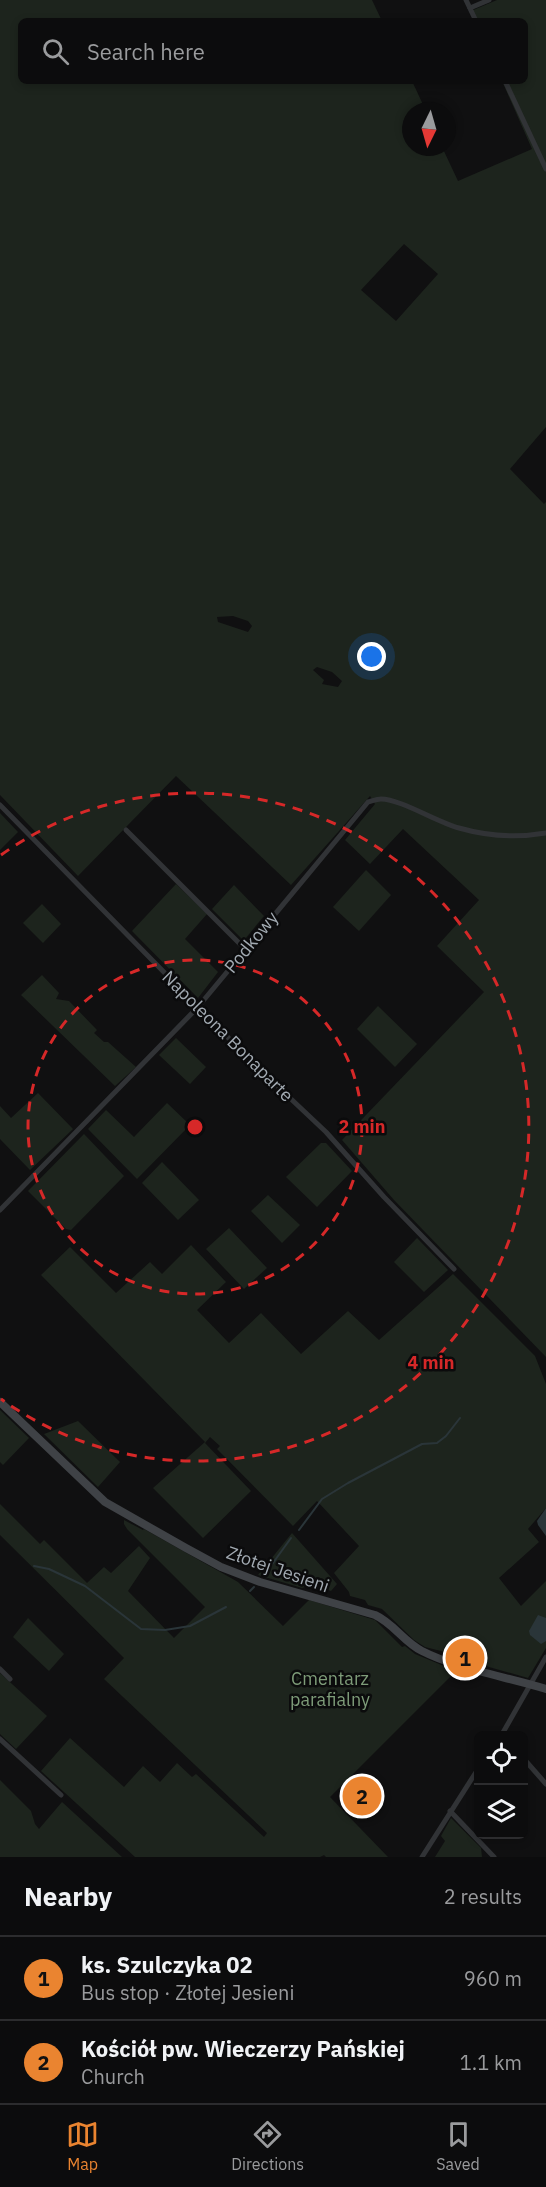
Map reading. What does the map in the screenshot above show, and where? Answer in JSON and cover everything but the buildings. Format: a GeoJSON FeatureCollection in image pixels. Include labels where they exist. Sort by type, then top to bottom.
{"type":"FeatureCollection","features":[{"type":"Feature","properties":{"kind":"street"},"geometry":{"type":"LineString","coordinates":[[466,0],[475,18]]}},
{"type":"Feature","properties":{"kind":"street"},"geometry":{"type":"LineString","coordinates":[[470,8],[489,0]]}},
{"type":"Feature","properties":{"kind":"street"},"geometry":{"type":"LineString","coordinates":[[506,84],[546,169]]}},
{"type":"Feature","properties":{"kind":"street","name":"Podkowy"},"geometry":{"type":"LineString","coordinates":[[0,1210],[198,1007],[368,802],[380,799],[394,801],[438,822],[481,834],[525,836],[546,833]]}},
{"type":"Feature","properties":{"kind":"street","name":"Napoleona Bonaparte"},"geometry":{"type":"LineString","coordinates":[[0,805],[255,1065],[326,1132],[384,1197],[454,1269]]}},
{"type":"Feature","properties":{"kind":"street"},"geometry":{"type":"LineString","coordinates":[[126,830],[245,949]]}},
{"type":"Feature","properties":{"kind":"street","name":"Złotej Jesieni"},"geometry":{"type":"LineString","coordinates":[[0,1402],[105,1502],[221,1567],[254,1580],[375,1615],[384,1620],[406,1641],[432,1656],[546,1689]]}},
{"type":"Feature","properties":{"kind":"street"},"geometry":{"type":"LineString","coordinates":[[504,1731],[546,1657]]}},
{"type":"Feature","properties":{"kind":"street"},"geometry":{"type":"LineString","coordinates":[[0,1669],[10,1679]]}},
{"type":"Feature","properties":{"kind":"street"},"geometry":{"type":"LineString","coordinates":[[0,1740],[61,1795]]}},
{"type":"Feature","properties":{"kind":"street"},"geometry":{"type":"LineString","coordinates":[[528,1764],[546,1784]]}},
{"type":"Feature","properties":{"kind":"street"},"geometry":{"type":"LineString","coordinates":[[422,1857],[474,1775]]}},
{"type":"Feature","properties":{"kind":"street"},"geometry":{"type":"LineString","coordinates":[[450,1811],[494,1857]]}},
{"type":"Feature","properties":{"kind":"green space"},"geometry":{"type":"Polygon","coordinates":[[[0,0],[372,0],[381,18],[18,18],[18,84],[413,84],[422,102],[402,102],[402,156],[446,156],[458,181],[532,149],[503,84],[528,84],[528,18],[474,18],[471,11],[497,0],[546,0],[546,427],[510,469],[544,504],[546,502],[546,1357],[394,1200],[342,1140],[484,992],[437,946],[479,900],[403,829],[370,864],[345,840],[375,804],[370,796],[291,885],[176,776],[78,876],[0,795],[0,0]],[[404,244],[361,290],[396,321],[438,274],[404,244]],[[233,616],[217,617],[218,622],[248,632],[252,626],[248,621],[233,616]],[[317,667],[313,670],[324,680],[322,684],[338,687],[342,681],[332,672],[317,667]]]}},
{"type":"Feature","properties":{"kind":"green space"},"geometry":{"type":"Polygon","coordinates":[[[0,813],[18,832],[0,850],[0,813]]]}},
{"type":"Feature","properties":{"kind":"green space"},"geometry":{"type":"Polygon","coordinates":[[[366,870],[391,895],[359,931],[333,907],[366,870]]]}},
{"type":"Feature","properties":{"kind":"green space"},"geometry":{"type":"Polygon","coordinates":[[[176,884],[207,914],[185,939],[218,972],[198,998],[132,931],[176,884]]]}},
{"type":"Feature","properties":{"kind":"green space"},"geometry":{"type":"Polygon","coordinates":[[[234,885],[264,916],[245,939],[242,939],[212,909],[234,885]]]}},
{"type":"Feature","properties":{"kind":"green space"},"geometry":{"type":"Polygon","coordinates":[[[42,904],[61,924],[43,943],[23,923],[42,904]]]}},
{"type":"Feature","properties":{"kind":"green space"},"geometry":{"type":"Polygon","coordinates":[[[42,975],[59,993],[56,999],[69,1001],[97,1030],[94,1033],[104,1042],[108,1042],[136,1067],[115,1086],[21,995],[42,975]]]}},
{"type":"Feature","properties":{"kind":"green space"},"geometry":{"type":"Polygon","coordinates":[[[378,1006],[417,1044],[395,1067],[357,1029],[378,1006]]]}},
{"type":"Feature","properties":{"kind":"green space"},"geometry":{"type":"Polygon","coordinates":[[[176,1038],[206,1067],[190,1084],[159,1055],[176,1038]]]}},
{"type":"Feature","properties":{"kind":"green space"},"geometry":{"type":"Polygon","coordinates":[[[38,1093],[73,1129],[30,1170],[0,1139],[0,1106],[11,1118],[38,1093]]]}},
{"type":"Feature","properties":{"kind":"green space"},"geometry":{"type":"Polygon","coordinates":[[[167,1103],[190,1125],[137,1179],[88,1129],[106,1110],[134,1137],[167,1103]]]}},
{"type":"Feature","properties":{"kind":"green space"},"geometry":{"type":"Polygon","coordinates":[[[84,1134],[124,1176],[71,1230],[66,1229],[28,1191],[84,1134]]]}},
{"type":"Feature","properties":{"kind":"green space"},"geometry":{"type":"Polygon","coordinates":[[[321,1143],[326,1143],[352,1171],[317,1207],[286,1177],[321,1143]]]}},
{"type":"Feature","properties":{"kind":"green space"},"geometry":{"type":"Polygon","coordinates":[[[162,1162],[199,1200],[178,1220],[142,1183],[162,1162]]]}},
{"type":"Feature","properties":{"kind":"green space"},"geometry":{"type":"Polygon","coordinates":[[[268,1195],[300,1225],[282,1243],[251,1211],[268,1195]]]}},
{"type":"Feature","properties":{"kind":"green space"},"geometry":{"type":"Polygon","coordinates":[[[229,1228],[267,1268],[244,1289],[206,1249],[229,1228]]]}},
{"type":"Feature","properties":{"kind":"green space"},"geometry":{"type":"Polygon","coordinates":[[[417,1238],[448,1270],[424,1292],[394,1262],[417,1238]]]}},
{"type":"Feature","properties":{"kind":"green space"},"geometry":{"type":"Polygon","coordinates":[[[191,1245],[226,1282],[197,1310],[229,1343],[261,1313],[301,1354],[348,1311],[379,1340],[453,1274],[535,1356],[546,1384],[546,1508],[528,1529],[539,1542],[499,1578],[521,1606],[546,1581],[546,1648],[528,1678],[489,1667],[469,1658],[425,1647],[414,1640],[382,1609],[368,1605],[365,1600],[350,1596],[334,1573],[359,1546],[317,1501],[293,1526],[217,1449],[220,1446],[210,1437],[205,1443],[251,1491],[203,1538],[153,1488],[205,1442],[41,1275],[70,1247],[116,1293],[150,1262],[162,1274],[191,1245]]]}},
{"type":"Feature","properties":{"kind":"green space"},"geometry":{"type":"Polygon","coordinates":[[[0,1410],[29,1438],[3,1465],[0,1462],[0,1410]]]}},
{"type":"Feature","properties":{"kind":"green space"},"geometry":{"type":"Polygon","coordinates":[[[78,1421],[120,1462],[98,1487],[44,1434],[78,1421]]]}},
{"type":"Feature","properties":{"kind":"green space","name":"Cmentarz parafialny"},"geometry":{"type":"Polygon","coordinates":[[[0,1504],[40,1544],[44,1540],[87,1583],[104,1567],[111,1573],[139,1546],[150,1558],[128,1591],[174,1638],[205,1607],[127,1529],[124,1520],[238,1582],[283,1626],[309,1600],[375,1620],[402,1647],[405,1646],[415,1654],[456,1671],[330,1797],[388,1857],[326,1857],[324,1855],[320,1857],[135,1857],[41,1771],[70,1738],[124,1787],[143,1766],[160,1782],[177,1763],[192,1777],[196,1774],[264,1837],[267,1833],[104,1679],[124,1658],[0,1535],[0,1504]]]}},
{"type":"Feature","properties":{"kind":"green space"},"geometry":{"type":"Polygon","coordinates":[[[292,1533],[337,1584],[331,1591],[312,1585],[302,1588],[258,1575],[292,1533]]]}},
{"type":"Feature","properties":{"kind":"green space"},"geometry":{"type":"Polygon","coordinates":[[[28,1618],[64,1654],[49,1671],[13,1637],[28,1618]]]}},
{"type":"Feature","properties":{"kind":"green space"},"geometry":{"type":"Polygon","coordinates":[[[0,1673],[47,1716],[16,1749],[0,1734],[0,1673]]]}},
{"type":"Feature","properties":{"kind":"green space"},"geometry":{"type":"Polygon","coordinates":[[[0,1780],[31,1811],[39,1829],[62,1802],[122,1857],[0,1857],[0,1780]]]}},
{"type":"Feature","properties":{"kind":"green space"},"geometry":{"type":"Polygon","coordinates":[[[451,1818],[481,1848],[482,1857],[435,1857],[445,1841],[441,1836],[451,1818]]]}},
{"type":"Feature","properties":{"kind":"shaded area"},"geometry":{"type":"Polygon","coordinates":[[[546,1508],[546,1536],[537,1521],[546,1508]]]}},
{"type":"Feature","properties":{"kind":"shaded area"},"geometry":{"type":"Polygon","coordinates":[[[538,1615],[546,1618],[546,1641],[541,1644],[530,1635],[529,1631],[538,1615]]]}},
{"type":"Feature","properties":{"kind":"waterway"},"geometry":{"type":"LineString","coordinates":[[299,1530],[322,1499],[422,1444],[437,1443],[446,1436],[460,1418]]}},
{"type":"Feature","properties":{"kind":"waterway"},"geometry":{"type":"LineString","coordinates":[[265,1574],[291,1538]]}},
{"type":"Feature","properties":{"kind":"waterway"},"geometry":{"type":"LineString","coordinates":[[34,1566],[49,1569],[85,1586],[141,1629],[165,1630],[190,1626],[226,1607]]}},
{"type":"Feature","properties":{"kind":"waterway"},"geometry":{"type":"LineString","coordinates":[[250,1591],[254,1587]]}},
{"type":"Feature","properties":{"kind":"place","name":"ks. Szulczyka 02"},"geometry":{"type":"Point","coordinates":[465,1658]}},
{"type":"Feature","properties":{"kind":"place","name":"Kościół pw. Wieczerzy Pańskiej"},"geometry":{"type":"Point","coordinates":[362,1796]}}]}
